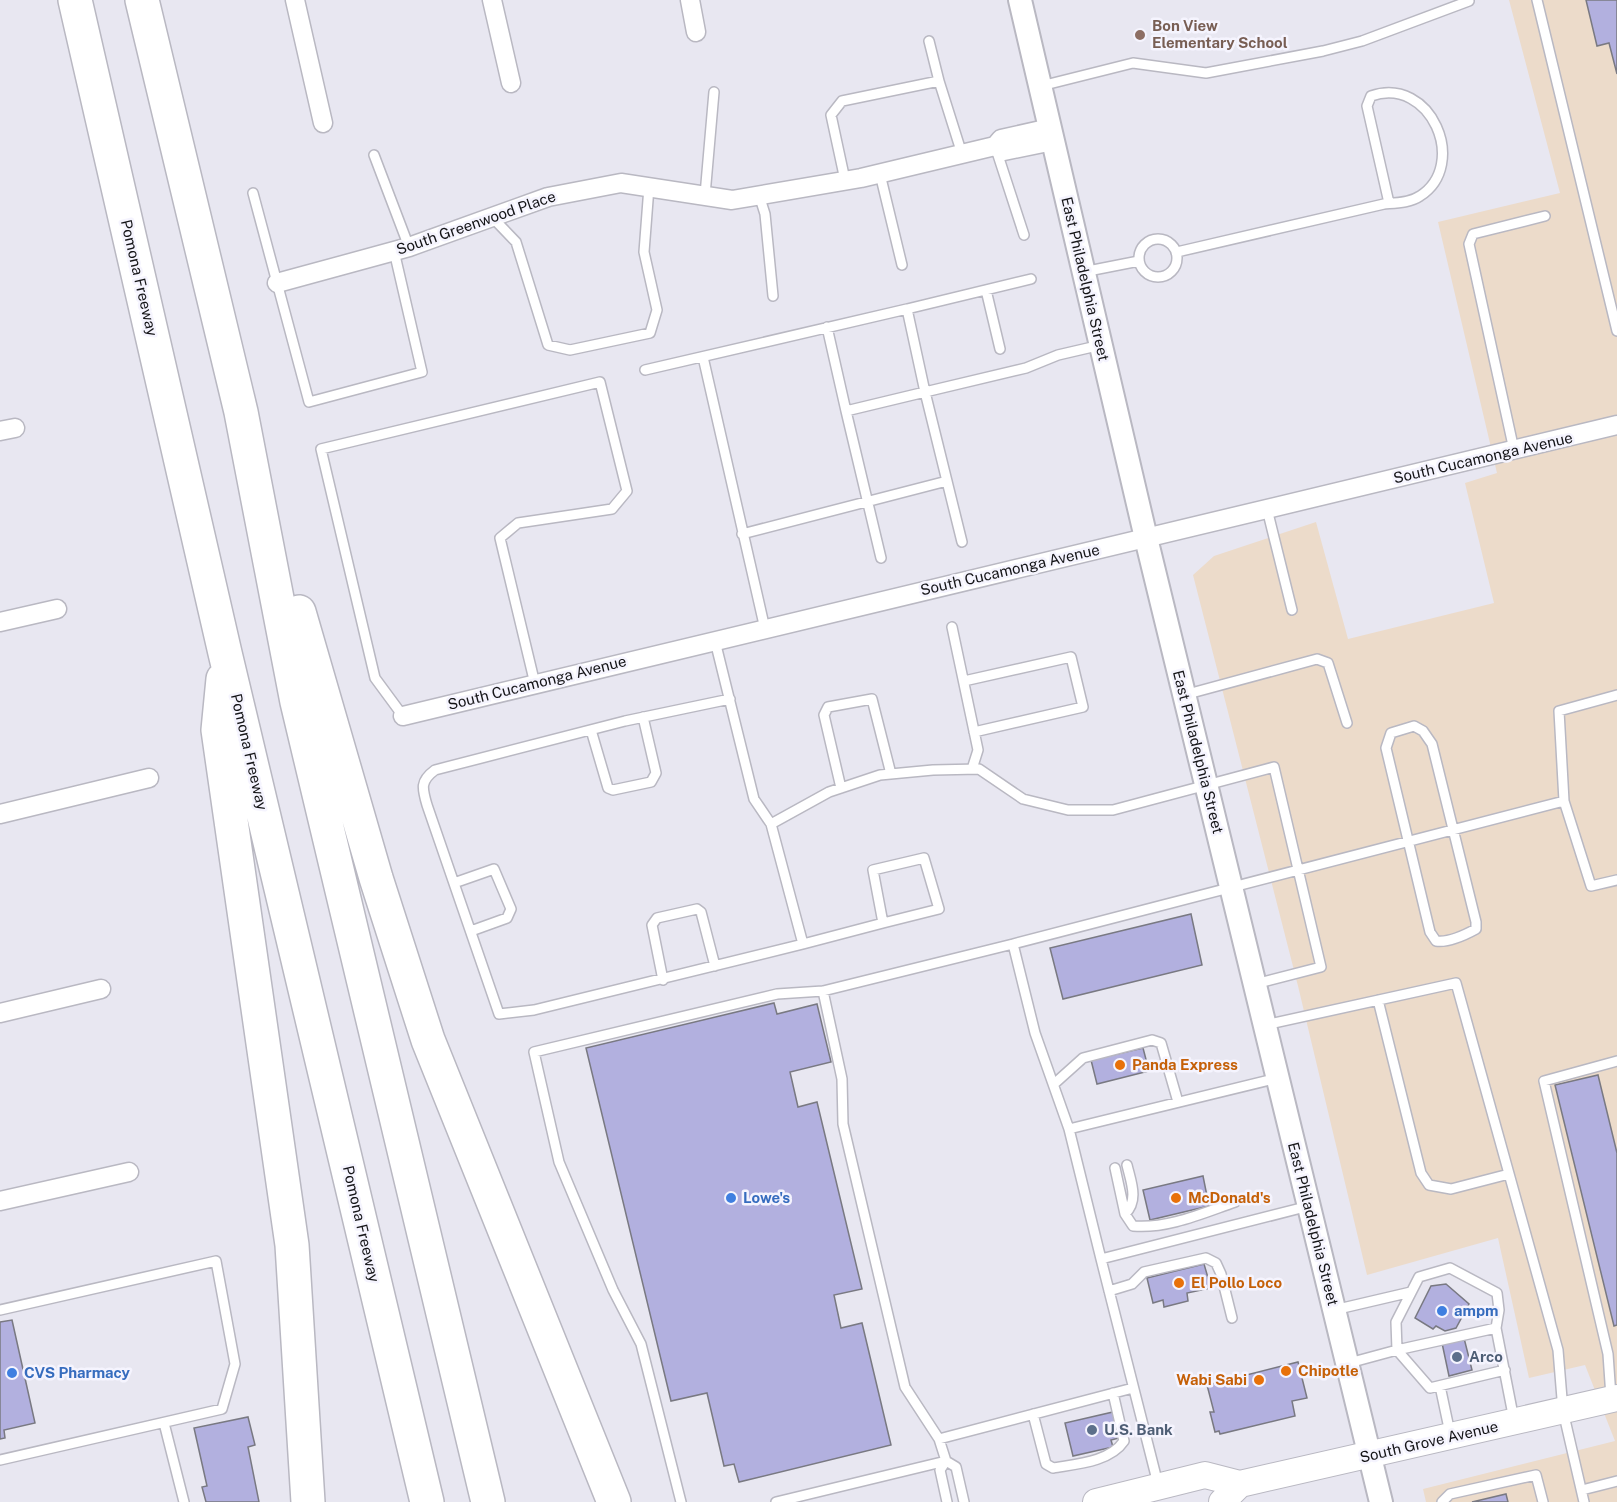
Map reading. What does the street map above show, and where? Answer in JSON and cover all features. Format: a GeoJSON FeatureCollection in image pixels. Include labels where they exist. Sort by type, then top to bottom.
{"type":"FeatureCollection","features":[{"type":"Feature","properties":{"kind":"highway","name":"Pomona Freeway"},"geometry":{"type":"LineString","coordinates":[[75,0],[225,653],[427,1502]]}},
{"type":"Feature","properties":{"kind":"highway"},"geometry":{"type":"LineString","coordinates":[[142,0],[241,411],[375,878],[428,1040],[614,1502]]}},
{"type":"Feature","properties":{"kind":"highway"},"geometry":{"type":"LineString","coordinates":[[241,411],[297,702],[488,1502]]}},
{"type":"Feature","properties":{"kind":"highway"},"geometry":{"type":"LineString","coordinates":[[225,653],[218,730],[292,1245],[308,1502]]}},
{"type":"Feature","properties":{"kind":"main road","name":"South Grove Avenue"},"geometry":{"type":"LineString","coordinates":[[1096,1502],[1204,1475],[1240,1484],[1614,1398]]}},
{"type":"Feature","properties":{"kind":"main road"},"geometry":{"type":"LineString","coordinates":[[1222,1502],[1240,1484]]}},
{"type":"Feature","properties":{"kind":"street"},"geometry":{"type":"LineString","coordinates":[[295,0],[323,123]]}},
{"type":"Feature","properties":{"kind":"street"},"geometry":{"type":"LineString","coordinates":[[492,0],[511,83]]}},
{"type":"Feature","properties":{"kind":"street"},"geometry":{"type":"LineString","coordinates":[[690,0],[696,32]]}},
{"type":"Feature","properties":{"kind":"street","name":"East Philadelphia Street"},"geometry":{"type":"LineString","coordinates":[[1020,0],[1146,538],[1381,1502]]}},
{"type":"Feature","properties":{"kind":"street","name":"South Greenwood Place"},"geometry":{"type":"LineString","coordinates":[[277,283],[401,249],[548,197],[621,183],[732,200],[880,174],[995,146],[1001,139],[1051,134]]}},
{"type":"Feature","properties":{"kind":"street","name":"South Cucamonga Avenue"},"geometry":{"type":"LineString","coordinates":[[403,716],[1617,425]]}},
{"type":"Feature","properties":{"kind":"street"},"geometry":{"type":"LineString","coordinates":[[0,622],[57,609]]}},
{"type":"Feature","properties":{"kind":"street"},"geometry":{"type":"LineString","coordinates":[[0,814],[149,778]]}},
{"type":"Feature","properties":{"kind":"street"},"geometry":{"type":"LineString","coordinates":[[0,1013],[100,989]]}},
{"type":"Feature","properties":{"kind":"street"},"geometry":{"type":"LineString","coordinates":[[0,1201],[129,1172]]}},
{"type":"Feature","properties":{"kind":"lane"},"geometry":{"type":"LineString","coordinates":[[1537,0],[1617,331]]}},
{"type":"Feature","properties":{"kind":"lane"},"geometry":{"type":"LineString","coordinates":[[1040,87],[1133,63],[1206,73],[1312,53],[1362,41],[1469,1]]}},
{"type":"Feature","properties":{"kind":"lane"},"geometry":{"type":"LineString","coordinates":[[929,41],[962,154]]}},
{"type":"Feature","properties":{"kind":"lane"},"geometry":{"type":"LineString","coordinates":[[845,180],[831,115],[842,100],[939,81]]}},
{"type":"Feature","properties":{"kind":"lane"},"geometry":{"type":"LineString","coordinates":[[705,195],[714,92]]}},
{"type":"Feature","properties":{"kind":"lane"},"geometry":{"type":"LineString","coordinates":[[1177,252],[1389,203],[1402,202],[1420,196],[1434,181],[1442,161],[1442,142],[1436,123],[1420,103],[1401,94],[1382,92],[1371,96],[1367,106],[1389,203]]}},
{"type":"Feature","properties":{"kind":"lane"},"geometry":{"type":"LineString","coordinates":[[995,146],[1024,235]]}},
{"type":"Feature","properties":{"kind":"lane"},"geometry":{"type":"LineString","coordinates":[[253,193],[309,402],[422,372],[401,249],[374,155]]}},
{"type":"Feature","properties":{"kind":"lane"},"geometry":{"type":"LineString","coordinates":[[880,174],[902,265]]}},
{"type":"Feature","properties":{"kind":"lane"},"geometry":{"type":"LineString","coordinates":[[492,217],[516,242],[548,345],[570,350],[650,333],[657,310],[644,252],[649,187]]}},
{"type":"Feature","properties":{"kind":"lane"},"geometry":{"type":"LineString","coordinates":[[759,195],[765,214],[773,296]]}},
{"type":"Feature","properties":{"kind":"lane"},"geometry":{"type":"LineString","coordinates":[[1514,450],[1469,244],[1473,234],[1545,216]]}},
{"type":"Feature","properties":{"kind":"lane"},"geometry":{"type":"LineString","coordinates":[[1156,238],[1168,241],[1177,252],[1174,269],[1164,276],[1157,277],[1145,272],[1139,261],[1145,244],[1156,238]]}},
{"type":"Feature","properties":{"kind":"lane"},"geometry":{"type":"LineString","coordinates":[[1083,272],[1139,261]]}},
{"type":"Feature","properties":{"kind":"lane"},"geometry":{"type":"LineString","coordinates":[[645,370],[1031,279]]}},
{"type":"Feature","properties":{"kind":"lane"},"geometry":{"type":"LineString","coordinates":[[986,290],[1000,349]]}},
{"type":"Feature","properties":{"kind":"lane"},"geometry":{"type":"LineString","coordinates":[[907,309],[962,542]]}},
{"type":"Feature","properties":{"kind":"lane"},"geometry":{"type":"LineString","coordinates":[[827,327],[881,558]]}},
{"type":"Feature","properties":{"kind":"lane"},"geometry":{"type":"LineString","coordinates":[[846,411],[1026,368],[1058,356],[1101,345]]}},
{"type":"Feature","properties":{"kind":"lane"},"geometry":{"type":"LineString","coordinates":[[703,357],[765,629]]}},
{"type":"Feature","properties":{"kind":"lane"},"geometry":{"type":"LineString","coordinates":[[403,716],[375,678],[321,449],[600,382],[627,491],[612,509],[518,523],[500,538],[535,684]]}},
{"type":"Feature","properties":{"kind":"lane"},"geometry":{"type":"LineString","coordinates":[[742,534],[947,481]]}},
{"type":"Feature","properties":{"kind":"lane"},"geometry":{"type":"LineString","coordinates":[[1267,509],[1292,610]]}},
{"type":"Feature","properties":{"kind":"lane"},"geometry":{"type":"LineString","coordinates":[[952,627],[978,750],[972,769]]}},
{"type":"Feature","properties":{"kind":"lane"},"geometry":{"type":"LineString","coordinates":[[715,641],[754,799],[771,824],[802,944]]}},
{"type":"Feature","properties":{"kind":"lane"},"geometry":{"type":"LineString","coordinates":[[964,681],[1071,657],[1083,706],[974,732]]}},
{"type":"Feature","properties":{"kind":"lane"},"geometry":{"type":"LineString","coordinates":[[1184,694],[1317,659],[1324,660],[1328,663],[1347,723]]}},
{"type":"Feature","properties":{"kind":"lane"},"geometry":{"type":"LineString","coordinates":[[1617,695],[1558,711],[1564,801],[1591,886],[1617,880]]}},
{"type":"Feature","properties":{"kind":"lane"},"geometry":{"type":"LineString","coordinates":[[729,699],[643,717],[435,770],[424,779],[421,788],[499,1014],[534,1010],[663,980],[939,909],[924,858],[873,870],[883,923]]}},
{"type":"Feature","properties":{"kind":"lane"},"geometry":{"type":"LineString","coordinates":[[841,788],[824,715],[828,707],[872,699],[891,774]]}},
{"type":"Feature","properties":{"kind":"lane"},"geometry":{"type":"LineString","coordinates":[[591,730],[608,788],[613,790],[651,782],[656,773],[643,717]]}},
{"type":"Feature","properties":{"kind":"lane"},"geometry":{"type":"LineString","coordinates":[[1414,726],[1423,731],[1432,744],[1454,829],[1476,929],[1441,942],[1436,941],[1430,932],[1410,840],[1386,748],[1391,734],[1402,728],[1414,726]]}},
{"type":"Feature","properties":{"kind":"lane"},"geometry":{"type":"LineString","coordinates":[[771,824],[841,788],[891,774],[979,769],[1023,799],[1068,810],[1113,810],[1274,767],[1321,967],[1255,984]]}},
{"type":"Feature","properties":{"kind":"lane"},"geometry":{"type":"LineString","coordinates":[[681,1502],[641,1344],[613,1290],[559,1162],[534,1052],[777,994],[822,991],[1013,944],[1564,801]]}},
{"type":"Feature","properties":{"kind":"lane"},"geometry":{"type":"LineString","coordinates":[[454,883],[494,869],[511,909],[507,918],[471,932]]}},
{"type":"Feature","properties":{"kind":"lane"},"geometry":{"type":"LineString","coordinates":[[663,980],[652,926],[657,918],[698,909],[701,912],[715,966]]}},
{"type":"Feature","properties":{"kind":"lane"},"geometry":{"type":"LineString","coordinates":[[1013,944],[1035,1033],[1069,1129],[1158,1486]]}},
{"type":"Feature","properties":{"kind":"lane"},"geometry":{"type":"LineString","coordinates":[[1265,1025],[1456,983],[1558,1350],[1563,1411],[1584,1502]]}},
{"type":"Feature","properties":{"kind":"lane"},"geometry":{"type":"LineString","coordinates":[[822,991],[842,1079],[843,1124],[905,1387],[939,1438],[946,1461],[956,1467],[964,1502]]}},
{"type":"Feature","properties":{"kind":"lane"},"geometry":{"type":"LineString","coordinates":[[1378,1000],[1421,1173],[1429,1185],[1451,1189],[1509,1174]]}},
{"type":"Feature","properties":{"kind":"lane"},"geometry":{"type":"LineString","coordinates":[[1054,1084],[1083,1058],[1152,1040],[1161,1043],[1178,1102]]}},
{"type":"Feature","properties":{"kind":"lane"},"geometry":{"type":"LineString","coordinates":[[1614,1398],[1608,1354],[1544,1081],[1617,1061]]}},
{"type":"Feature","properties":{"kind":"lane"},"geometry":{"type":"LineString","coordinates":[[1069,1129],[1278,1078]]}},
{"type":"Feature","properties":{"kind":"lane"},"geometry":{"type":"LineString","coordinates":[[1125,1214],[1133,1201],[1134,1190],[1127,1165]]}},
{"type":"Feature","properties":{"kind":"lane"},"geometry":{"type":"LineString","coordinates":[[1115,1168],[1125,1214],[1133,1226],[1146,1227],[1173,1223],[1235,1202]]}},
{"type":"Feature","properties":{"kind":"lane"},"geometry":{"type":"LineString","coordinates":[[1101,1258],[1309,1206]]}},
{"type":"Feature","properties":{"kind":"lane"},"geometry":{"type":"LineString","coordinates":[[1109,1292],[1132,1284],[1144,1272],[1206,1258],[1216,1263],[1221,1274],[1232,1318]]}},
{"type":"Feature","properties":{"kind":"lane"},"geometry":{"type":"LineString","coordinates":[[0,1310],[216,1261],[235,1364],[222,1409],[0,1460]]}},
{"type":"Feature","properties":{"kind":"lane"},"geometry":{"type":"LineString","coordinates":[[1505,1370],[1430,1388],[1397,1350],[1396,1322],[1419,1277],[1450,1268],[1497,1293],[1499,1310],[1496,1328],[1505,1370],[1514,1422]]}},
{"type":"Feature","properties":{"kind":"lane"},"geometry":{"type":"LineString","coordinates":[[1334,1311],[1411,1292]]}},
{"type":"Feature","properties":{"kind":"lane"},"geometry":{"type":"LineString","coordinates":[[1347,1363],[1496,1328]]}},
{"type":"Feature","properties":{"kind":"lane"},"geometry":{"type":"LineString","coordinates":[[1440,1386],[1451,1437]]}},
{"type":"Feature","properties":{"kind":"lane"},"geometry":{"type":"LineString","coordinates":[[939,1438],[1133,1388]]}},
{"type":"Feature","properties":{"kind":"lane"},"geometry":{"type":"LineString","coordinates":[[1033,1414],[1046,1464],[1053,1468],[1101,1458],[1118,1450],[1124,1441],[1113,1393]]}},
{"type":"Feature","properties":{"kind":"lane"},"geometry":{"type":"LineString","coordinates":[[164,1423],[184,1502]]}},
{"type":"Feature","properties":{"kind":"lane"},"geometry":{"type":"LineString","coordinates":[[776,1502],[946,1461]]}},
{"type":"Feature","properties":{"kind":"lane"},"geometry":{"type":"LineString","coordinates":[[946,1461],[940,1470],[947,1502]]}},
{"type":"Feature","properties":{"kind":"lane"},"geometry":{"type":"LineString","coordinates":[[1442,1502],[1450,1494],[1536,1474],[1543,1502]]}},
{"type":"Feature","properties":{"kind":"lane"},"geometry":{"type":"LineString","coordinates":[[1582,1490],[1617,1482]]}},
{"type":"Feature","properties":{"kind":"shaded area"},"geometry":{"type":"Polygon","coordinates":[[[1509,0],[1617,0],[1617,1502],[1426,1502],[1423,1489],[1615,1441],[1585,1365],[1529,1378],[1498,1238],[1367,1275],[1298,986],[1193,575],[1214,556],[1316,522],[1348,639],[1494,603],[1465,483],[1497,473],[1438,222],[1560,193],[1509,0]]]}},
{"type":"Feature","properties":{"kind":"building"},"geometry":{"type":"Polygon","coordinates":[[[1586,0],[1617,0],[1617,74],[1609,43],[1597,46],[1586,0]]]}},
{"type":"Feature","properties":{"kind":"building"},"geometry":{"type":"Polygon","coordinates":[[[1191,914],[1202,965],[1063,999],[1050,948],[1191,914]]]}},
{"type":"Feature","properties":{"kind":"building","name":"Lowe's"},"geometry":{"type":"Polygon","coordinates":[[[774,1003],[777,1014],[817,1004],[831,1062],[790,1072],[798,1107],[817,1102],[862,1289],[834,1295],[841,1328],[862,1323],[891,1445],[739,1482],[734,1464],[724,1466],[707,1393],[671,1401],[586,1048],[774,1003]]]}},
{"type":"Feature","properties":{"kind":"building","name":"Panda Express"},"geometry":{"type":"Polygon","coordinates":[[[1143,1048],[1149,1071],[1097,1084],[1091,1060],[1143,1048]]]}},
{"type":"Feature","properties":{"kind":"building"},"geometry":{"type":"Polygon","coordinates":[[[1598,1075],[1617,1153],[1617,1325],[1614,1326],[1555,1085],[1598,1075]]]}},
{"type":"Feature","properties":{"kind":"building","name":"McDonald's"},"geometry":{"type":"Polygon","coordinates":[[[1203,1176],[1209,1206],[1150,1220],[1143,1190],[1203,1176]]]}},
{"type":"Feature","properties":{"kind":"building","name":"El Pollo Loco"},"geometry":{"type":"Polygon","coordinates":[[[1204,1264],[1211,1288],[1187,1293],[1188,1301],[1164,1307],[1163,1300],[1153,1303],[1147,1278],[1204,1264]]]}},
{"type":"Feature","properties":{"kind":"building","name":"ampm"},"geometry":{"type":"Polygon","coordinates":[[[1446,1284],[1469,1304],[1456,1328],[1445,1331],[1436,1326],[1433,1329],[1415,1318],[1431,1286],[1446,1284]]]}},
{"type":"Feature","properties":{"kind":"building","name":"CVS Pharmacy"},"geometry":{"type":"Polygon","coordinates":[[[12,1320],[35,1423],[4,1430],[5,1438],[0,1439],[0,1322],[12,1320]]]}},
{"type":"Feature","properties":{"kind":"building","name":"Arco"},"geometry":{"type":"Polygon","coordinates":[[[1464,1338],[1472,1370],[1449,1376],[1442,1343],[1464,1338]]]}},
{"type":"Feature","properties":{"kind":"building"},"geometry":{"type":"Polygon","coordinates":[[[1298,1362],[1307,1398],[1292,1401],[1295,1416],[1220,1434],[1219,1431],[1215,1432],[1210,1412],[1214,1412],[1207,1385],[1298,1362]]]}},
{"type":"Feature","properties":{"kind":"building","name":"U.S. Bank"},"geometry":{"type":"Polygon","coordinates":[[[1113,1412],[1119,1438],[1111,1440],[1113,1447],[1073,1456],[1065,1423],[1113,1412]]]}},
{"type":"Feature","properties":{"kind":"building"},"geometry":{"type":"Polygon","coordinates":[[[248,1417],[255,1445],[248,1447],[259,1502],[206,1502],[202,1487],[207,1486],[194,1428],[248,1417]]]}},
{"type":"Feature","properties":{"kind":"building"},"geometry":{"type":"Polygon","coordinates":[[[1506,1494],[1508,1502],[1472,1502],[1506,1494]]]}},
{"type":"Feature","properties":{"kind":"place","name":"Bon View Elementary School"},"geometry":{"type":"Point","coordinates":[1140,35]}},
{"type":"Feature","properties":{"kind":"place","name":"Panda Express"},"geometry":{"type":"Point","coordinates":[1120,1065]}},
{"type":"Feature","properties":{"kind":"place","name":"Lowe's"},"geometry":{"type":"Point","coordinates":[731,1198]}},
{"type":"Feature","properties":{"kind":"place","name":"McDonald's"},"geometry":{"type":"Point","coordinates":[1176,1198]}},
{"type":"Feature","properties":{"kind":"place","name":"El Pollo Loco"},"geometry":{"type":"Point","coordinates":[1179,1283]}},
{"type":"Feature","properties":{"kind":"place","name":"ampm"},"geometry":{"type":"Point","coordinates":[1442,1311]}},
{"type":"Feature","properties":{"kind":"place","name":"Arco"},"geometry":{"type":"Point","coordinates":[1457,1357]}},
{"type":"Feature","properties":{"kind":"place","name":"Chipotle"},"geometry":{"type":"Point","coordinates":[1286,1371]}},
{"type":"Feature","properties":{"kind":"place","name":"CVS Pharmacy"},"geometry":{"type":"Point","coordinates":[12,1373]}},
{"type":"Feature","properties":{"kind":"place","name":"Wabi Sabi"},"geometry":{"type":"Point","coordinates":[1259,1380]}},
{"type":"Feature","properties":{"kind":"place","name":"U.S. Bank"},"geometry":{"type":"Point","coordinates":[1092,1430]}}]}
